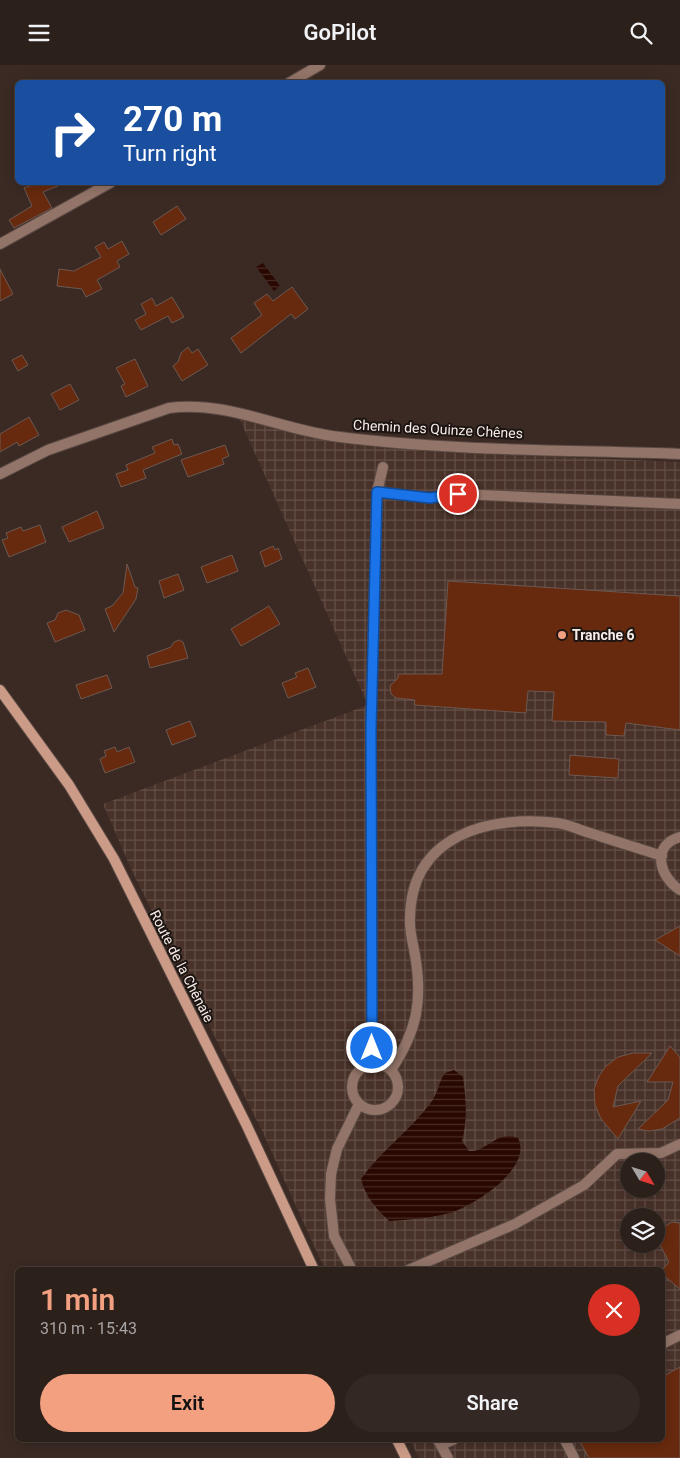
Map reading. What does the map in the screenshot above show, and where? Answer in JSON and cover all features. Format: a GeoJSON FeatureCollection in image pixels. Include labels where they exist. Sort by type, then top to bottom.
{"type":"FeatureCollection","features":[{"type":"Feature","properties":{"kind":"street"},"geometry":{"type":"LineString","coordinates":[[294,80],[320,65]]}},
{"type":"Feature","properties":{"kind":"street"},"geometry":{"type":"LineString","coordinates":[[0,244],[106,185]]}},
{"type":"Feature","properties":{"kind":"street","name":"Chemin des Quinze Chênes"},"geometry":{"type":"LineString","coordinates":[[0,474],[48,450],[170,408],[185,406],[218,409],[334,437],[390,443],[680,454]]}},
{"type":"Feature","properties":{"kind":"street"},"geometry":{"type":"LineString","coordinates":[[370,1064],[372,1048],[371,729],[377,492],[382,467]]}},
{"type":"Feature","properties":{"kind":"street"},"geometry":{"type":"LineString","coordinates":[[377,492],[430,498],[458,494],[680,504]]}},
{"type":"Feature","properties":{"kind":"street","name":"Route de la Chênaie"},"geometry":{"type":"LineString","coordinates":[[0,690],[69,785],[114,859],[246,1124],[313,1267]]}},
{"type":"Feature","properties":{"kind":"street"},"geometry":{"type":"LineString","coordinates":[[391,1070],[402,1053],[416,1020],[418,992],[410,928],[412,901],[419,879],[427,865],[440,849],[455,836],[477,827],[505,823],[559,823],[662,856]]}},
{"type":"Feature","properties":{"kind":"street"},"geometry":{"type":"LineString","coordinates":[[680,837],[670,843],[662,856],[663,873],[670,883],[680,890]]}},
{"type":"Feature","properties":{"kind":"street"},"geometry":{"type":"LineString","coordinates":[[370,1064],[385,1066],[391,1070],[398,1081],[394,1101],[390,1105],[378,1110],[364,1108],[359,1104],[355,1099],[352,1085],[358,1071],[370,1064]]}},
{"type":"Feature","properties":{"kind":"street"},"geometry":{"type":"LineString","coordinates":[[350,1267],[334,1236],[330,1182],[337,1149],[359,1104]]}},
{"type":"Feature","properties":{"kind":"street"},"geometry":{"type":"LineString","coordinates":[[415,1267],[515,1224],[584,1185],[617,1154],[661,1153],[680,1144]]}},
{"type":"Feature","properties":{"kind":"street"},"geometry":{"type":"LineString","coordinates":[[665,1342],[680,1335]]}},
{"type":"Feature","properties":{"kind":"street"},"geometry":{"type":"LineString","coordinates":[[398,1442],[406,1458]]}},
{"type":"Feature","properties":{"kind":"street"},"geometry":{"type":"LineString","coordinates":[[566,1442],[574,1458]]}},
{"type":"Feature","properties":{"kind":"street"},"geometry":{"type":"LineString","coordinates":[[440,1443],[448,1458]]}},
{"type":"Feature","properties":{"kind":"shaded area"},"geometry":{"type":"Polygon","coordinates":[[[263,263],[280,286],[274,291],[256,267],[263,263]]]}},
{"type":"Feature","properties":{"kind":"shaded area"},"geometry":{"type":"Polygon","coordinates":[[[240,420],[441,452],[680,462],[680,1458],[419,1458],[411,1442],[665,1442],[665,1267],[324,1267],[263,1133],[131,869],[103,804],[368,705],[240,420]]]}},
{"type":"Feature","properties":{"kind":"shaded area"},"geometry":{"type":"Polygon","coordinates":[[[454,1070],[463,1077],[466,1101],[466,1117],[462,1141],[469,1151],[482,1148],[504,1136],[518,1138],[520,1150],[517,1161],[510,1173],[499,1184],[461,1209],[435,1216],[389,1221],[369,1197],[361,1179],[377,1159],[430,1104],[445,1073],[454,1070]]]}},
{"type":"Feature","properties":{"kind":"building"},"geometry":{"type":"Polygon","coordinates":[[[32,185],[60,185],[43,192],[52,208],[14,228],[9,220],[32,206],[24,188],[32,185]]]}},
{"type":"Feature","properties":{"kind":"building"},"geometry":{"type":"Polygon","coordinates":[[[177,206],[186,219],[161,235],[153,222],[177,206]]]}},
{"type":"Feature","properties":{"kind":"building"},"geometry":{"type":"Polygon","coordinates":[[[122,241],[129,254],[117,261],[120,267],[97,280],[102,289],[86,297],[82,289],[57,286],[59,269],[74,271],[101,257],[95,247],[104,242],[108,249],[122,241]]]}},
{"type":"Feature","properties":{"kind":"building"},"geometry":{"type":"Polygon","coordinates":[[[0,269],[13,294],[0,301],[0,269]]]}},
{"type":"Feature","properties":{"kind":"building"},"geometry":{"type":"Polygon","coordinates":[[[292,287],[308,309],[295,319],[291,314],[241,353],[231,338],[262,315],[254,303],[267,294],[273,301],[292,287]]]}},
{"type":"Feature","properties":{"kind":"building"},"geometry":{"type":"Polygon","coordinates":[[[172,297],[184,317],[172,323],[168,316],[141,330],[135,320],[146,314],[141,304],[152,298],[156,306],[172,297]]]}},
{"type":"Feature","properties":{"kind":"building"},"geometry":{"type":"Polygon","coordinates":[[[188,347],[192,353],[198,349],[208,365],[182,381],[173,366],[178,362],[181,353],[188,347]]]}},
{"type":"Feature","properties":{"kind":"building"},"geometry":{"type":"Polygon","coordinates":[[[22,355],[28,365],[18,371],[12,360],[22,355]]]}},
{"type":"Feature","properties":{"kind":"building"},"geometry":{"type":"Polygon","coordinates":[[[135,359],[148,386],[126,397],[121,386],[125,384],[116,368],[135,359]]]}},
{"type":"Feature","properties":{"kind":"building"},"geometry":{"type":"Polygon","coordinates":[[[70,384],[79,400],[60,410],[51,394],[70,384]]]}},
{"type":"Feature","properties":{"kind":"building"},"geometry":{"type":"Polygon","coordinates":[[[29,417],[39,435],[19,446],[17,442],[0,452],[0,434],[29,417]]]}},
{"type":"Feature","properties":{"kind":"building"},"geometry":{"type":"Polygon","coordinates":[[[172,439],[174,445],[178,444],[182,454],[143,470],[146,478],[121,487],[116,474],[128,470],[126,465],[155,453],[152,447],[172,439]]]}},
{"type":"Feature","properties":{"kind":"building"},"geometry":{"type":"Polygon","coordinates":[[[225,445],[229,456],[222,459],[224,464],[188,477],[181,460],[225,445]]]}},
{"type":"Feature","properties":{"kind":"building"},"geometry":{"type":"Polygon","coordinates":[[[97,511],[104,528],[69,542],[62,527],[97,511]]]}},
{"type":"Feature","properties":{"kind":"building"},"geometry":{"type":"Polygon","coordinates":[[[40,525],[46,542],[9,557],[2,540],[8,538],[6,533],[21,527],[23,531],[40,525]]]}},
{"type":"Feature","properties":{"kind":"building"},"geometry":{"type":"Polygon","coordinates":[[[273,546],[275,550],[278,548],[282,559],[265,567],[260,552],[273,546]]]}},
{"type":"Feature","properties":{"kind":"building"},"geometry":{"type":"Polygon","coordinates":[[[232,555],[238,571],[207,583],[201,567],[232,555]]]}},
{"type":"Feature","properties":{"kind":"building"},"geometry":{"type":"Polygon","coordinates":[[[127,564],[135,587],[138,588],[136,599],[114,632],[105,609],[112,606],[123,593],[127,564]]]}},
{"type":"Feature","properties":{"kind":"building"},"geometry":{"type":"Polygon","coordinates":[[[178,574],[184,590],[164,598],[159,581],[178,574]]]}},
{"type":"Feature","properties":{"kind":"building","name":"Tranche 6"},"geometry":{"type":"Polygon","coordinates":[[[448,581],[680,596],[680,730],[626,723],[624,736],[606,735],[606,722],[552,721],[554,692],[528,691],[526,713],[414,705],[415,700],[396,698],[391,694],[390,686],[398,678],[398,674],[442,674],[448,581]]]}},
{"type":"Feature","properties":{"kind":"building"},"geometry":{"type":"Polygon","coordinates":[[[269,606],[280,624],[241,646],[231,629],[269,606]]]}},
{"type":"Feature","properties":{"kind":"building"},"geometry":{"type":"Polygon","coordinates":[[[66,610],[79,615],[85,630],[55,642],[47,623],[55,620],[58,613],[66,610]]]}},
{"type":"Feature","properties":{"kind":"building"},"geometry":{"type":"Polygon","coordinates":[[[179,640],[183,642],[188,658],[150,668],[147,656],[171,647],[174,642],[179,640]]]}},
{"type":"Feature","properties":{"kind":"building"},"geometry":{"type":"Polygon","coordinates":[[[308,668],[316,687],[288,698],[282,683],[297,677],[295,673],[308,668]]]}},
{"type":"Feature","properties":{"kind":"building"},"geometry":{"type":"Polygon","coordinates":[[[107,675],[112,688],[81,699],[76,685],[107,675]]]}},
{"type":"Feature","properties":{"kind":"building"},"geometry":{"type":"Polygon","coordinates":[[[190,721],[196,736],[172,745],[166,730],[190,721]]]}},
{"type":"Feature","properties":{"kind":"building"},"geometry":{"type":"Polygon","coordinates":[[[115,747],[117,752],[129,747],[135,762],[105,773],[100,759],[106,756],[104,751],[115,747]]]}},
{"type":"Feature","properties":{"kind":"building"},"geometry":{"type":"Polygon","coordinates":[[[570,755],[619,759],[618,778],[569,775],[570,755]]]}},
{"type":"Feature","properties":{"kind":"building"},"geometry":{"type":"Polygon","coordinates":[[[680,926],[680,956],[655,940],[680,926]]]}},
{"type":"Feature","properties":{"kind":"building"},"geometry":{"type":"Polygon","coordinates":[[[670,1046],[680,1057],[680,1118],[662,1129],[649,1131],[638,1129],[668,1100],[673,1082],[647,1082],[670,1046]]]}},
{"type":"Feature","properties":{"kind":"building"},"geometry":{"type":"Polygon","coordinates":[[[633,1053],[652,1053],[618,1086],[613,1107],[641,1101],[618,1139],[601,1119],[595,1105],[594,1089],[599,1076],[606,1066],[618,1057],[633,1053]]]}},
{"type":"Feature","properties":{"kind":"building"},"geometry":{"type":"Polygon","coordinates":[[[672,1222],[680,1223],[680,1289],[665,1276],[665,1267],[669,1262],[664,1253],[665,1226],[672,1222]]]}},
{"type":"Feature","properties":{"kind":"building"},"geometry":{"type":"Polygon","coordinates":[[[680,1367],[680,1458],[589,1458],[580,1442],[665,1442],[665,1375],[680,1367]]]}},
{"type":"Feature","properties":{"kind":"place","name":"Tranche 6"},"geometry":{"type":"Point","coordinates":[562,635]}},
{"type":"Feature","properties":{"kind":"route"},"geometry":{"type":"LineString","coordinates":[[372,1048],[371,729],[377,492],[430,498],[458,494]]}}]}
